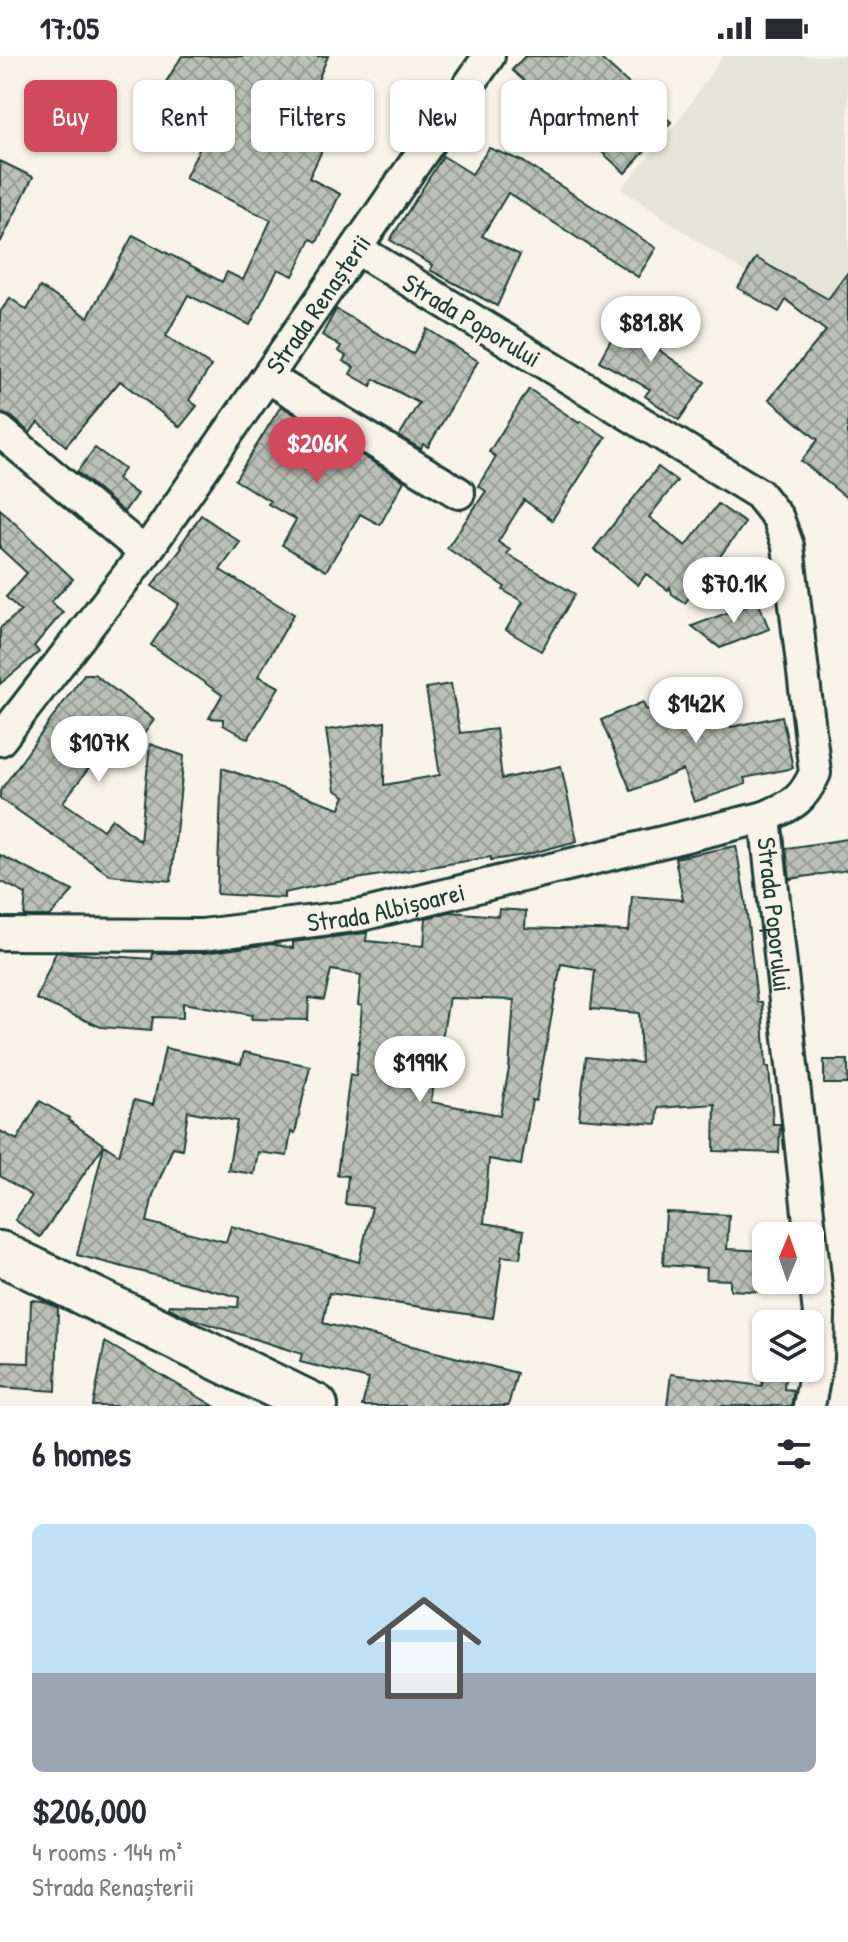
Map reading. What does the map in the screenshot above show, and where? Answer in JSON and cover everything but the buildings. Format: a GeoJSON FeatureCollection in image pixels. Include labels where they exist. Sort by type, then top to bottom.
{"type":"FeatureCollection","features":[{"type":"Feature","properties":{"kind":"street","name":"Strada Renașterii"},"geometry":{"type":"LineString","coordinates":[[0,740],[145,553],[489,56]]}},
{"type":"Feature","properties":{"kind":"street","name":"Strada Poporului"},"geometry":{"type":"LineString","coordinates":[[357,249],[759,494],[778,518],[788,546],[815,773],[806,793],[793,805],[765,817],[819,1314],[818,1358],[809,1406]]}},
{"type":"Feature","properties":{"kind":"street"},"geometry":{"type":"LineString","coordinates":[[267,377],[459,493]]}},
{"type":"Feature","properties":{"kind":"street"},"geometry":{"type":"LineString","coordinates":[[0,431],[145,553]]}},
{"type":"Feature","properties":{"kind":"street","name":"Strada Albișoarei"},"geometry":{"type":"LineString","coordinates":[[0,934],[202,935],[362,915],[765,817]]}},
{"type":"Feature","properties":{"kind":"street"},"geometry":{"type":"LineString","coordinates":[[0,1253],[316,1406]]}},
{"type":"Feature","properties":{"kind":"shaded area"},"geometry":{"type":"Polygon","coordinates":[[[723,56],[848,56],[848,322],[750,276],[621,189],[652,152],[667,152],[667,135],[723,56]]]}}]}
